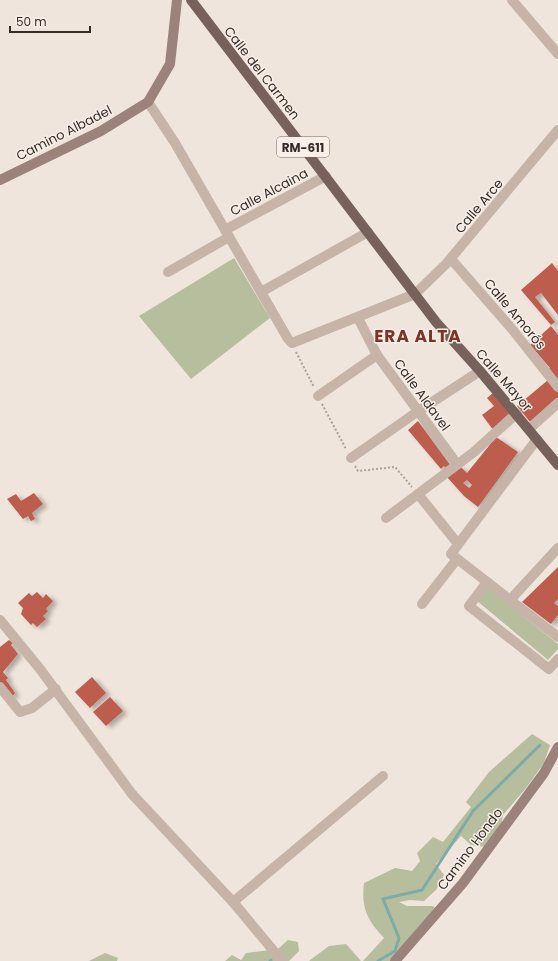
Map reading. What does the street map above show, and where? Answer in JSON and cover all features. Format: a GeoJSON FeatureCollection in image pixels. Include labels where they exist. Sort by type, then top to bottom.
{"type":"FeatureCollection","features":[{"type":"Feature","properties":{"kind":"main road","name":"Camino Albadel"},"geometry":{"type":"LineString","coordinates":[[0,180],[101,131],[148,102],[170,64],[177,0]]}},
{"type":"Feature","properties":{"kind":"main road","name":"Calle del Carmen"},"geometry":{"type":"LineString","coordinates":[[190,0],[415,294]]}},
{"type":"Feature","properties":{"kind":"main road","name":"Calle Mayor"},"geometry":{"type":"LineString","coordinates":[[415,294],[436,322],[516,413],[558,465]]}},
{"type":"Feature","properties":{"kind":"main road","name":"Camino Hondo"},"geometry":{"type":"LineString","coordinates":[[395,961],[463,884],[544,773],[558,747]]}},
{"type":"Feature","properties":{"kind":"street"},"geometry":{"type":"LineString","coordinates":[[512,0],[558,54]]}},
{"type":"Feature","properties":{"kind":"street"},"geometry":{"type":"LineString","coordinates":[[148,102],[175,143],[288,339],[292,343],[358,318],[415,294]]}},
{"type":"Feature","properties":{"kind":"street","name":"Calle Arce"},"geometry":{"type":"LineString","coordinates":[[415,294],[451,258],[558,130]]}},
{"type":"Feature","properties":{"kind":"street","name":"Calle Alcaina"},"geometry":{"type":"LineString","coordinates":[[168,272],[227,233],[326,176]]}},
{"type":"Feature","properties":{"kind":"street"},"geometry":{"type":"LineString","coordinates":[[261,292],[368,232]]}},
{"type":"Feature","properties":{"kind":"street","name":"Calle Amorós"},"geometry":{"type":"LineString","coordinates":[[451,258],[512,329],[558,387]]}},
{"type":"Feature","properties":{"kind":"street","name":"Calle Aldavel"},"geometry":{"type":"LineString","coordinates":[[358,318],[377,356],[456,464]]}},
{"type":"Feature","properties":{"kind":"street"},"geometry":{"type":"LineString","coordinates":[[318,396],[377,356]]}},
{"type":"Feature","properties":{"kind":"street"},"geometry":{"type":"LineString","coordinates":[[351,458],[417,412],[480,371]]}},
{"type":"Feature","properties":{"kind":"street"},"geometry":{"type":"LineString","coordinates":[[529,429],[558,403]]}},
{"type":"Feature","properties":{"kind":"street"},"geometry":{"type":"LineString","coordinates":[[386,518],[456,464],[474,452],[516,413]]}},
{"type":"Feature","properties":{"kind":"street"},"geometry":{"type":"LineString","coordinates":[[537,439],[451,554],[558,637]]}},
{"type":"Feature","properties":{"kind":"street"},"geometry":{"type":"LineString","coordinates":[[418,494],[458,544]]}},
{"type":"Feature","properties":{"kind":"street"},"geometry":{"type":"LineString","coordinates":[[510,600],[558,548]]}},
{"type":"Feature","properties":{"kind":"street"},"geometry":{"type":"LineString","coordinates":[[422,604],[457,559]]}},
{"type":"Feature","properties":{"kind":"street"},"geometry":{"type":"LineString","coordinates":[[487,582],[469,606],[549,670],[558,660]]}},
{"type":"Feature","properties":{"kind":"street"},"geometry":{"type":"LineString","coordinates":[[0,620],[56,689],[132,794],[232,902],[282,961]]}},
{"type":"Feature","properties":{"kind":"street"},"geometry":{"type":"LineString","coordinates":[[0,687],[20,712],[32,708],[56,689]]}},
{"type":"Feature","properties":{"kind":"street"},"geometry":{"type":"LineString","coordinates":[[232,902],[383,776]]}},
{"type":"Feature","properties":{"kind":"path"},"geometry":{"type":"LineString","coordinates":[[292,343],[358,471],[395,467],[418,494]]}},
{"type":"Feature","properties":{"kind":"green space"},"geometry":{"type":"Polygon","coordinates":[[[234,258],[270,318],[191,379],[139,316],[234,258]]]}},
{"type":"Feature","properties":{"kind":"green space"},"geometry":{"type":"Polygon","coordinates":[[[487,587],[558,644],[558,649],[548,660],[476,600],[487,587]]]}},
{"type":"Feature","properties":{"kind":"green space"},"geometry":{"type":"Polygon","coordinates":[[[532,734],[550,745],[544,763],[526,788],[503,815],[501,826],[485,847],[471,845],[461,836],[436,864],[444,875],[436,890],[424,901],[410,900],[399,902],[407,906],[433,906],[437,910],[392,961],[363,961],[384,938],[373,925],[366,913],[363,900],[364,883],[395,868],[412,871],[420,861],[417,853],[433,837],[443,842],[471,807],[466,802],[489,772],[532,734]]]}},
{"type":"Feature","properties":{"kind":"green space"},"geometry":{"type":"Polygon","coordinates":[[[288,940],[298,942],[299,951],[289,961],[225,961],[232,955],[241,960],[246,953],[278,949],[288,940]]]}},
{"type":"Feature","properties":{"kind":"green space"},"geometry":{"type":"Polygon","coordinates":[[[346,944],[361,961],[309,961],[329,946],[346,944]]]}},
{"type":"Feature","properties":{"kind":"green space"},"geometry":{"type":"Polygon","coordinates":[[[105,953],[118,958],[117,961],[89,961],[105,953]]]}},
{"type":"Feature","properties":{"kind":"building"},"geometry":{"type":"Polygon","coordinates":[[[552,263],[558,271],[558,315],[541,293],[535,297],[555,322],[551,325],[521,290],[552,263]]]}},
{"type":"Feature","properties":{"kind":"building"},"geometry":{"type":"Polygon","coordinates":[[[551,326],[558,335],[558,381],[549,369],[550,368],[530,345],[551,326]]]}},
{"type":"Feature","properties":{"kind":"building"},"geometry":{"type":"Polygon","coordinates":[[[548,380],[558,392],[558,398],[531,423],[517,406],[548,380]]]}},
{"type":"Feature","properties":{"kind":"building"},"geometry":{"type":"Polygon","coordinates":[[[493,393],[511,416],[494,431],[482,415],[494,406],[487,398],[493,393]]]}},
{"type":"Feature","properties":{"kind":"building"},"geometry":{"type":"Polygon","coordinates":[[[418,421],[450,465],[446,468],[444,466],[441,469],[408,430],[418,421]]]}},
{"type":"Feature","properties":{"kind":"building"},"geometry":{"type":"Polygon","coordinates":[[[496,437],[518,452],[478,507],[464,496],[447,477],[460,466],[467,473],[496,437]],[[467,480],[463,483],[469,488],[472,485],[467,480]]]}},
{"type":"Feature","properties":{"kind":"building"},"geometry":{"type":"Polygon","coordinates":[[[34,493],[43,504],[32,513],[35,519],[31,521],[28,516],[23,519],[7,499],[16,494],[21,501],[34,493]]]}},
{"type":"Feature","properties":{"kind":"building"},"geometry":{"type":"Polygon","coordinates":[[[558,567],[558,599],[554,603],[558,606],[558,615],[551,624],[522,602],[558,567]]]}},
{"type":"Feature","properties":{"kind":"building"},"geometry":{"type":"Polygon","coordinates":[[[37,592],[43,598],[46,594],[53,601],[46,609],[48,611],[43,616],[46,619],[37,627],[33,623],[31,625],[21,614],[23,608],[18,603],[29,593],[32,596],[37,592]]]}},
{"type":"Feature","properties":{"kind":"building"},"geometry":{"type":"Polygon","coordinates":[[[9,640],[13,643],[11,645],[18,654],[3,672],[8,678],[6,680],[15,693],[11,698],[0,685],[0,647],[9,640]]]}},
{"type":"Feature","properties":{"kind":"building"},"geometry":{"type":"Polygon","coordinates":[[[92,677],[106,693],[90,708],[75,692],[92,677]]]}},
{"type":"Feature","properties":{"kind":"building"},"geometry":{"type":"Polygon","coordinates":[[[110,697],[123,711],[106,726],[93,712],[110,697]]]}},
{"type":"Feature","properties":{"kind":"waterway"},"geometry":{"type":"LineString","coordinates":[[378,961],[395,951],[399,938],[383,899],[422,890],[473,811],[540,745]]}},
{"type":"Feature","properties":{"kind":"district","name":"ERA ALTA"},"geometry":{"type":"Point","coordinates":[418,336]}}]}
